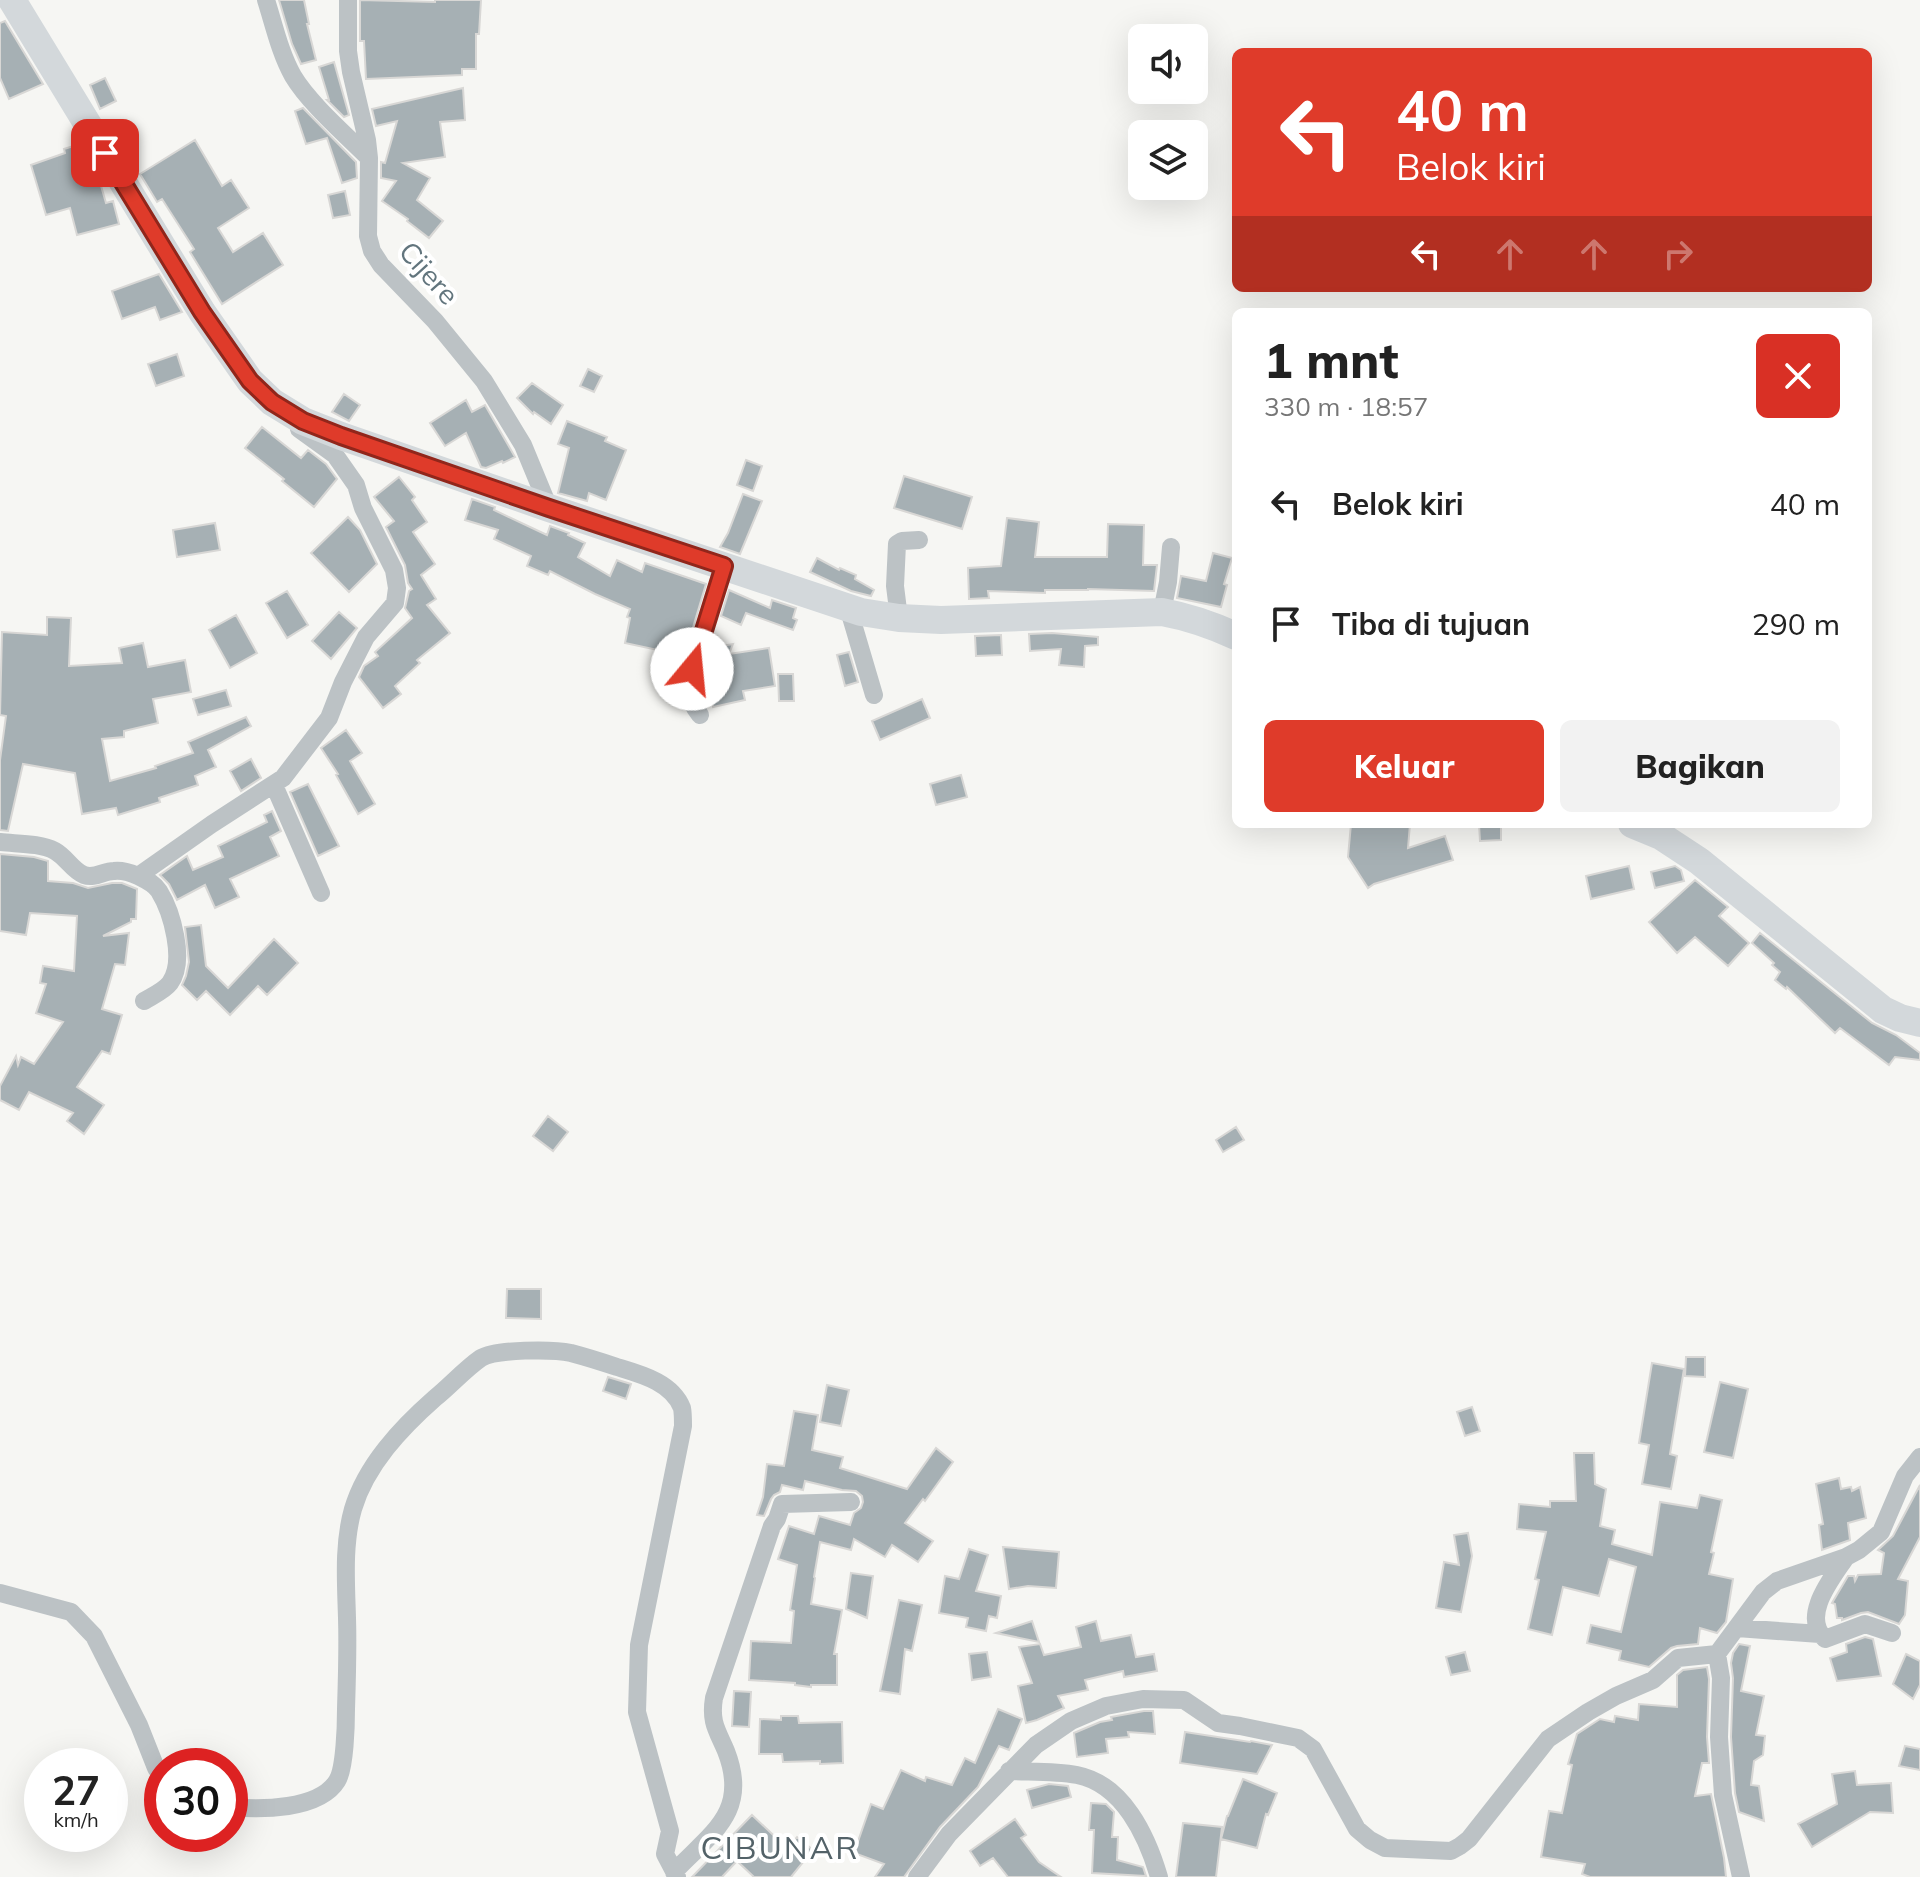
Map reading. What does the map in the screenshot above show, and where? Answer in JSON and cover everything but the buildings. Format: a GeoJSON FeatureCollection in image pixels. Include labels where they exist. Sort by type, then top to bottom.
{"type":"FeatureCollection","features":[{"type":"Feature","properties":{"kind":"main road"},"geometry":{"type":"LineString","coordinates":[[12,0],[202,312],[250,381],[272,402],[303,421],[549,508],[861,612],[941,620],[1162,612],[1211,624],[1232,634]]}},
{"type":"Feature","properties":{"kind":"main road"},"geometry":{"type":"LineString","coordinates":[[1642,828],[1661,836],[1699,861],[1883,1010],[1920,1023]]}},
{"type":"Feature","properties":{"kind":"street"},"geometry":{"type":"LineString","coordinates":[[266,0],[284,56],[295,79],[327,117],[369,158]]}},
{"type":"Feature","properties":{"kind":"street","name":"Cijere"},"geometry":{"type":"LineString","coordinates":[[348,0],[348,51],[369,158],[368,236],[372,251],[484,381],[523,445],[549,508]]}},
{"type":"Feature","properties":{"kind":"street"},"geometry":{"type":"LineString","coordinates":[[138,876],[283,778],[329,718],[366,637],[395,603],[397,588],[394,570],[343,463],[285,419],[272,402]]}},
{"type":"Feature","properties":{"kind":"street"},"geometry":{"type":"LineString","coordinates":[[899,618],[895,586],[897,544],[919,540]]}},
{"type":"Feature","properties":{"kind":"street"},"geometry":{"type":"LineString","coordinates":[[1162,612],[1171,547]]}},
{"type":"Feature","properties":{"kind":"street"},"geometry":{"type":"LineString","coordinates":[[700,715],[695,708],[691,688],[692,669],[724,566]]}},
{"type":"Feature","properties":{"kind":"street"},"geometry":{"type":"LineString","coordinates":[[848,607],[874,695]]}},
{"type":"Feature","properties":{"kind":"street"},"geometry":{"type":"LineString","coordinates":[[274,785],[321,893]]}},
{"type":"Feature","properties":{"kind":"street"},"geometry":{"type":"LineString","coordinates":[[0,842],[56,851],[81,874],[94,877],[122,871],[138,876],[158,889],[177,942],[176,967],[172,980],[165,988],[144,1001]]}},
{"type":"Feature","properties":{"kind":"street"},"geometry":{"type":"LineString","coordinates":[[248,1808],[284,1807],[307,1801],[327,1792],[339,1779],[346,1712],[348,1530],[354,1506],[383,1452],[422,1410],[482,1357],[499,1352],[568,1352],[659,1383],[682,1408],[683,1426],[639,1645],[637,1698],[637,1712],[670,1831],[665,1854],[675,1875],[727,1815],[733,1803],[735,1786],[731,1768],[712,1721],[714,1698],[782,1504],[851,1502]]}},
{"type":"Feature","properties":{"kind":"street"},"geometry":{"type":"LineString","coordinates":[[917,1877],[949,1834],[1036,1745],[1071,1721],[1106,1706],[1143,1699],[1184,1700],[1218,1723],[1288,1735],[1305,1742],[1313,1749],[1357,1829],[1370,1840],[1385,1848],[1451,1851],[1469,1839],[1548,1739],[1616,1696],[1653,1680],[1678,1658],[1717,1654],[1763,1592],[1777,1581],[1846,1557],[1881,1532],[1905,1476],[1920,1457]]}},
{"type":"Feature","properties":{"kind":"street"},"geometry":{"type":"LineString","coordinates":[[1846,1557],[1824,1590],[1817,1607],[1815,1619],[1820,1634],[1825,1639],[1865,1624],[1892,1633]]}},
{"type":"Feature","properties":{"kind":"street"},"geometry":{"type":"LineString","coordinates":[[0,1593],[71,1612],[94,1636],[148,1748]]}},
{"type":"Feature","properties":{"kind":"street"},"geometry":{"type":"LineString","coordinates":[[1737,1628],[1820,1634]]}},
{"type":"Feature","properties":{"kind":"street"},"geometry":{"type":"LineString","coordinates":[[1717,1654],[1721,1678],[1719,1737],[1723,1795],[1741,1877]]}},
{"type":"Feature","properties":{"kind":"street"},"geometry":{"type":"LineString","coordinates":[[1009,1771],[1076,1775],[1107,1787],[1123,1804],[1153,1854],[1159,1877]]}},
{"type":"Feature","properties":{"kind":"district","name":"CIBUNAR"},"geometry":{"type":"Point","coordinates":[780,1848]}},
{"type":"Feature","properties":{"kind":"route"},"geometry":{"type":"LineString","coordinates":[[105,153],[202,312],[250,381],[272,402],[303,421],[341,436],[724,566],[692,669]]}}]}
